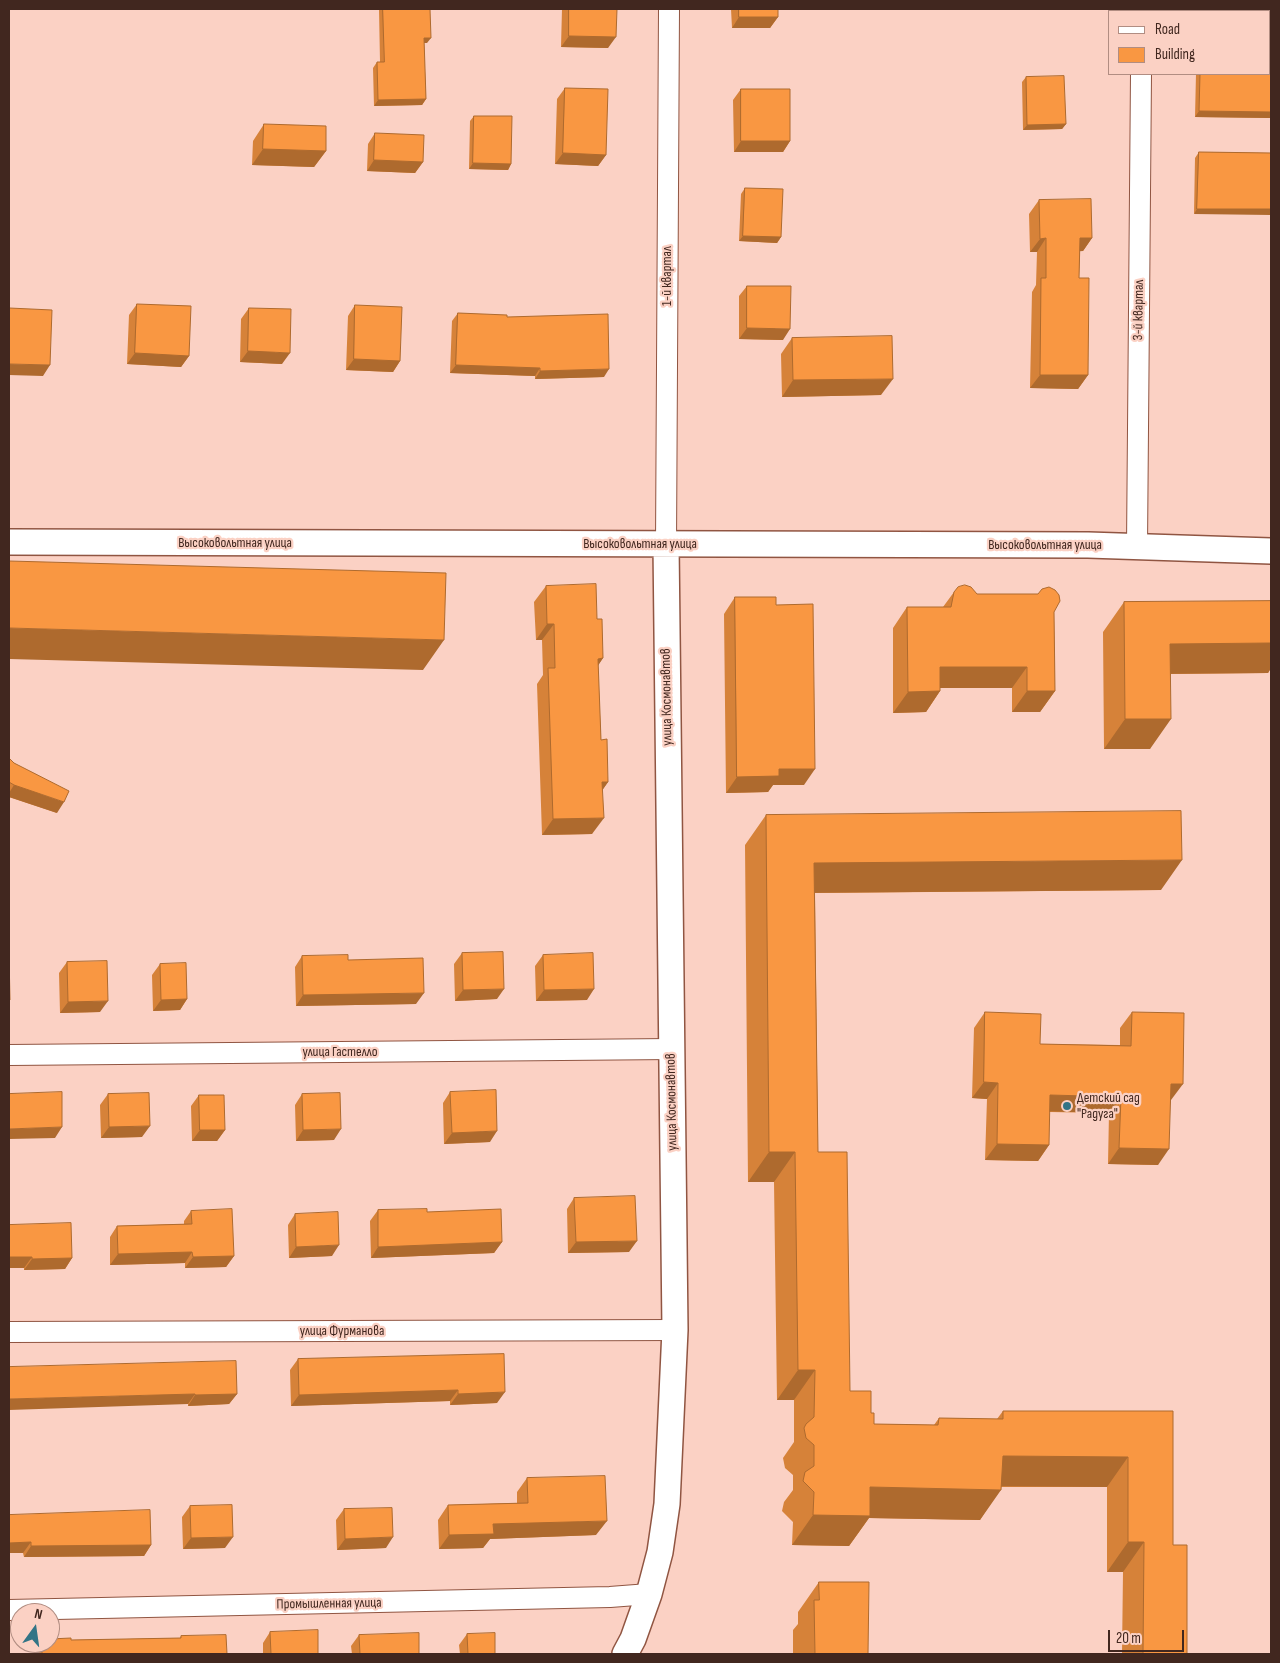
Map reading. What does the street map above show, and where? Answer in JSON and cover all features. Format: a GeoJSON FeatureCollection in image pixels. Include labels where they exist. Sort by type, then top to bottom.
{"type":"FeatureCollection","features":[{"type":"Feature","properties":{"kind":"street","name":"1-й квартал"},"geometry":{"type":"LineString","coordinates":[[666,544],[669,9]]}},
{"type":"Feature","properties":{"kind":"street","name":"3-й квартал"},"geometry":{"type":"LineString","coordinates":[[1137,546],[1141,75]]}},
{"type":"Feature","properties":{"kind":"street","name":"Высоковольтная улица"},"geometry":{"type":"LineString","coordinates":[[9,542],[1137,546],[1271,551]]}},
{"type":"Feature","properties":{"kind":"street","name":"улица Космонавтов"},"geometry":{"type":"LineString","coordinates":[[625,1654],[633,1639],[649,1594],[660,1552],[667,1504],[675,1330],[666,544]]}},
{"type":"Feature","properties":{"kind":"street","name":"улица Гастелло"},"geometry":{"type":"LineString","coordinates":[[9,1054],[672,1049]]}},
{"type":"Feature","properties":{"kind":"street","name":"улица Фурманова"},"geometry":{"type":"LineString","coordinates":[[9,1332],[675,1330]]}},
{"type":"Feature","properties":{"kind":"street","name":"Промышленная улица"},"geometry":{"type":"LineString","coordinates":[[9,1610],[610,1597],[649,1594]]}},
{"type":"Feature","properties":{"kind":"building"},"geometry":{"type":"Polygon","coordinates":[[[383,9],[430,9],[431,38],[424,38],[426,99],[378,100],[377,62],[384,62],[383,9]]]}},
{"type":"Feature","properties":{"kind":"building"},"geometry":{"type":"Polygon","coordinates":[[[569,9],[617,9],[616,37],[569,36],[569,9]]]}},
{"type":"Feature","properties":{"kind":"building"},"geometry":{"type":"Polygon","coordinates":[[[739,9],[778,9],[778,17],[739,17],[739,9]]]}},
{"type":"Feature","properties":{"kind":"building"},"geometry":{"type":"Polygon","coordinates":[[[1271,9],[1271,23],[1270,10],[1201,10],[1271,9]]]}},
{"type":"Feature","properties":{"kind":"building"},"geometry":{"type":"Polygon","coordinates":[[[1271,63],[1271,112],[1199,111],[1200,75],[1270,75],[1271,63]]]}},
{"type":"Feature","properties":{"kind":"building"},"geometry":{"type":"Polygon","coordinates":[[[1064,76],[1066,124],[1027,125],[1026,77],[1064,76]]]}},
{"type":"Feature","properties":{"kind":"building"},"geometry":{"type":"Polygon","coordinates":[[[565,88],[608,89],[606,155],[563,153],[565,88]]]}},
{"type":"Feature","properties":{"kind":"building"},"geometry":{"type":"Polygon","coordinates":[[[741,89],[790,89],[790,141],[741,141],[741,89]]]}},
{"type":"Feature","properties":{"kind":"building"},"geometry":{"type":"Polygon","coordinates":[[[474,116],[512,116],[511,164],[473,163],[474,116]]]}},
{"type":"Feature","properties":{"kind":"building"},"geometry":{"type":"Polygon","coordinates":[[[264,124],[326,126],[326,151],[263,149],[264,124]]]}},
{"type":"Feature","properties":{"kind":"building"},"geometry":{"type":"Polygon","coordinates":[[[375,133],[424,135],[423,162],[374,160],[375,133]]]}},
{"type":"Feature","properties":{"kind":"building"},"geometry":{"type":"Polygon","coordinates":[[[1199,152],[1271,153],[1271,209],[1197,209],[1199,152]]]}},
{"type":"Feature","properties":{"kind":"building"},"geometry":{"type":"Polygon","coordinates":[[[745,188],[783,189],[781,237],[743,236],[745,188]]]}},
{"type":"Feature","properties":{"kind":"building"},"geometry":{"type":"Polygon","coordinates":[[[1091,199],[1092,238],[1080,238],[1079,278],[1089,278],[1088,375],[1040,375],[1041,278],[1046,278],[1046,238],[1040,239],[1039,200],[1091,199]]]}},
{"type":"Feature","properties":{"kind":"building"},"geometry":{"type":"Polygon","coordinates":[[[747,286],[791,286],[790,329],[747,328],[747,286]]]}},
{"type":"Feature","properties":{"kind":"building"},"geometry":{"type":"Polygon","coordinates":[[[137,304],[191,306],[189,356],[135,353],[137,304]]]}},
{"type":"Feature","properties":{"kind":"building"},"geometry":{"type":"Polygon","coordinates":[[[355,305],[402,307],[400,361],[354,359],[355,305]]]}},
{"type":"Feature","properties":{"kind":"building"},"geometry":{"type":"Polygon","coordinates":[[[9,308],[52,310],[50,365],[9,364],[9,308]]]}},
{"type":"Feature","properties":{"kind":"building"},"geometry":{"type":"Polygon","coordinates":[[[249,308],[291,309],[290,353],[248,351],[249,308]]]}},
{"type":"Feature","properties":{"kind":"building"},"geometry":{"type":"Polygon","coordinates":[[[458,313],[507,315],[507,317],[608,314],[609,369],[540,371],[540,368],[456,365],[458,313]]]}},
{"type":"Feature","properties":{"kind":"building"},"geometry":{"type":"Polygon","coordinates":[[[892,336],[893,379],[793,380],[792,338],[892,336]]]}},
{"type":"Feature","properties":{"kind":"building"},"geometry":{"type":"Polygon","coordinates":[[[9,561],[446,573],[444,640],[9,628],[9,561]]]}},
{"type":"Feature","properties":{"kind":"building"},"geometry":{"type":"Polygon","coordinates":[[[596,584],[597,619],[602,619],[603,658],[598,659],[601,740],[607,739],[608,782],[602,782],[604,818],[553,819],[548,668],[555,668],[554,624],[547,624],[546,586],[596,584]]]}},
{"type":"Feature","properties":{"kind":"building"},"geometry":{"type":"Polygon","coordinates":[[[965,585],[971,587],[977,594],[1038,594],[1042,589],[1049,587],[1055,590],[1059,595],[1060,601],[1054,612],[1055,691],[1027,691],[1027,667],[940,667],[940,691],[908,692],[907,607],[951,607],[954,592],[958,587],[965,585]]]}},
{"type":"Feature","properties":{"kind":"building"},"geometry":{"type":"Polygon","coordinates":[[[735,597],[776,597],[776,605],[813,604],[815,769],[779,769],[779,776],[737,777],[735,597]]]}},
{"type":"Feature","properties":{"kind":"building"},"geometry":{"type":"Polygon","coordinates":[[[1271,601],[1271,643],[1170,644],[1171,719],[1125,719],[1124,602],[1271,601]]]}},
{"type":"Feature","properties":{"kind":"building"},"geometry":{"type":"Polygon","coordinates":[[[9,758],[14,763],[69,791],[64,802],[9,782],[9,758]]]}},
{"type":"Feature","properties":{"kind":"building"},"geometry":{"type":"Polygon","coordinates":[[[1181,811],[1182,860],[814,863],[818,1152],[847,1152],[850,1391],[871,1391],[871,1413],[874,1413],[874,1424],[938,1425],[939,1418],[1003,1419],[1003,1411],[1173,1411],[1173,1545],[1187,1545],[1187,1654],[1143,1654],[1144,1542],[1128,1542],[1128,1457],[1003,1456],[1001,1490],[870,1487],[870,1516],[813,1515],[814,1492],[803,1481],[805,1472],[814,1466],[814,1445],[806,1438],[804,1428],[814,1417],[815,1370],[798,1370],[795,1152],[769,1152],[766,815],[1181,811]]]}},
{"type":"Feature","properties":{"kind":"building"},"geometry":{"type":"Polygon","coordinates":[[[503,952],[504,989],[463,990],[462,953],[503,952]]]}},
{"type":"Feature","properties":{"kind":"building"},"geometry":{"type":"Polygon","coordinates":[[[593,953],[594,989],[544,990],[543,955],[593,953]]]}},
{"type":"Feature","properties":{"kind":"building"},"geometry":{"type":"Polygon","coordinates":[[[9,955],[10,1000],[9,1000],[9,955]]]}},
{"type":"Feature","properties":{"kind":"building"},"geometry":{"type":"Polygon","coordinates":[[[348,955],[348,960],[423,958],[424,993],[303,995],[302,956],[348,955]]]}},
{"type":"Feature","properties":{"kind":"building"},"geometry":{"type":"Polygon","coordinates":[[[107,961],[108,1001],[68,1002],[67,962],[107,961]]]}},
{"type":"Feature","properties":{"kind":"building"},"geometry":{"type":"Polygon","coordinates":[[[186,963],[187,999],[161,1000],[160,964],[186,963]]]}},
{"type":"Feature","properties":{"kind":"building"},"geometry":{"type":"Polygon","coordinates":[[[985,1012],[1041,1014],[1040,1044],[1131,1046],[1132,1012],[1184,1013],[1183,1084],[1171,1084],[1169,1149],[1119,1148],[1121,1097],[1050,1095],[1049,1145],[997,1144],[998,1083],[984,1082],[985,1012]]]}},
{"type":"Feature","properties":{"kind":"building"},"geometry":{"type":"Polygon","coordinates":[[[496,1090],[497,1131],[452,1133],[450,1092],[496,1090]]]}},
{"type":"Feature","properties":{"kind":"building"},"geometry":{"type":"Polygon","coordinates":[[[62,1092],[62,1127],[9,1129],[9,1094],[62,1092]]]}},
{"type":"Feature","properties":{"kind":"building"},"geometry":{"type":"Polygon","coordinates":[[[149,1093],[150,1126],[109,1127],[108,1094],[149,1093]]]}},
{"type":"Feature","properties":{"kind":"building"},"geometry":{"type":"Polygon","coordinates":[[[340,1093],[341,1129],[303,1130],[302,1094],[340,1093]]]}},
{"type":"Feature","properties":{"kind":"building"},"geometry":{"type":"Polygon","coordinates":[[[199,1095],[224,1095],[225,1130],[200,1130],[199,1095]]]}},
{"type":"Feature","properties":{"kind":"building"},"geometry":{"type":"Polygon","coordinates":[[[635,1196],[637,1241],[576,1242],[574,1198],[635,1196]]]}},
{"type":"Feature","properties":{"kind":"building"},"geometry":{"type":"Polygon","coordinates":[[[232,1209],[234,1256],[193,1257],[192,1252],[118,1254],[117,1226],[192,1224],[191,1211],[232,1209]]]}},
{"type":"Feature","properties":{"kind":"building"},"geometry":{"type":"Polygon","coordinates":[[[427,1209],[427,1212],[501,1209],[502,1242],[378,1247],[378,1210],[427,1209]]]}},
{"type":"Feature","properties":{"kind":"building"},"geometry":{"type":"Polygon","coordinates":[[[338,1212],[339,1245],[296,1247],[295,1214],[338,1212]]]}},
{"type":"Feature","properties":{"kind":"building"},"geometry":{"type":"Polygon","coordinates":[[[71,1223],[72,1258],[32,1259],[32,1257],[9,1257],[9,1225],[71,1223]]]}},
{"type":"Feature","properties":{"kind":"building"},"geometry":{"type":"Polygon","coordinates":[[[504,1354],[505,1392],[458,1394],[458,1390],[299,1395],[298,1359],[504,1354]]]}},
{"type":"Feature","properties":{"kind":"building"},"geometry":{"type":"Polygon","coordinates":[[[236,1361],[237,1394],[9,1399],[9,1367],[236,1361]]]}},
{"type":"Feature","properties":{"kind":"building"},"geometry":{"type":"Polygon","coordinates":[[[605,1476],[607,1521],[493,1524],[494,1534],[449,1535],[448,1505],[528,1503],[527,1478],[605,1476]]]}},
{"type":"Feature","properties":{"kind":"building"},"geometry":{"type":"Polygon","coordinates":[[[232,1505],[233,1537],[191,1538],[190,1506],[232,1505]]]}},
{"type":"Feature","properties":{"kind":"building"},"geometry":{"type":"Polygon","coordinates":[[[392,1508],[393,1537],[345,1539],[344,1509],[392,1508]]]}},
{"type":"Feature","properties":{"kind":"building"},"geometry":{"type":"Polygon","coordinates":[[[150,1510],[151,1545],[31,1546],[31,1542],[9,1543],[9,1515],[150,1510]]]}},
{"type":"Feature","properties":{"kind":"building"},"geometry":{"type":"Polygon","coordinates":[[[819,1582],[869,1582],[868,1654],[815,1654],[814,1600],[819,1600],[819,1582]]]}},
{"type":"Feature","properties":{"kind":"building"},"geometry":{"type":"Polygon","coordinates":[[[318,1630],[318,1654],[271,1654],[270,1632],[318,1630]]]}},
{"type":"Feature","properties":{"kind":"building"},"geometry":{"type":"Polygon","coordinates":[[[419,1633],[419,1654],[360,1654],[359,1635],[419,1633]]]}},
{"type":"Feature","properties":{"kind":"building"},"geometry":{"type":"Polygon","coordinates":[[[495,1633],[495,1654],[468,1654],[467,1634],[495,1633]]]}},
{"type":"Feature","properties":{"kind":"building"},"geometry":{"type":"Polygon","coordinates":[[[226,1635],[227,1654],[42,1654],[60,1653],[60,1639],[71,1638],[71,1640],[181,1638],[181,1636],[226,1635]]]}},
{"type":"Feature","properties":{"kind":"place","name":"Детский сад \"Радуга\""},"geometry":{"type":"Point","coordinates":[1067,1106]}}]}
